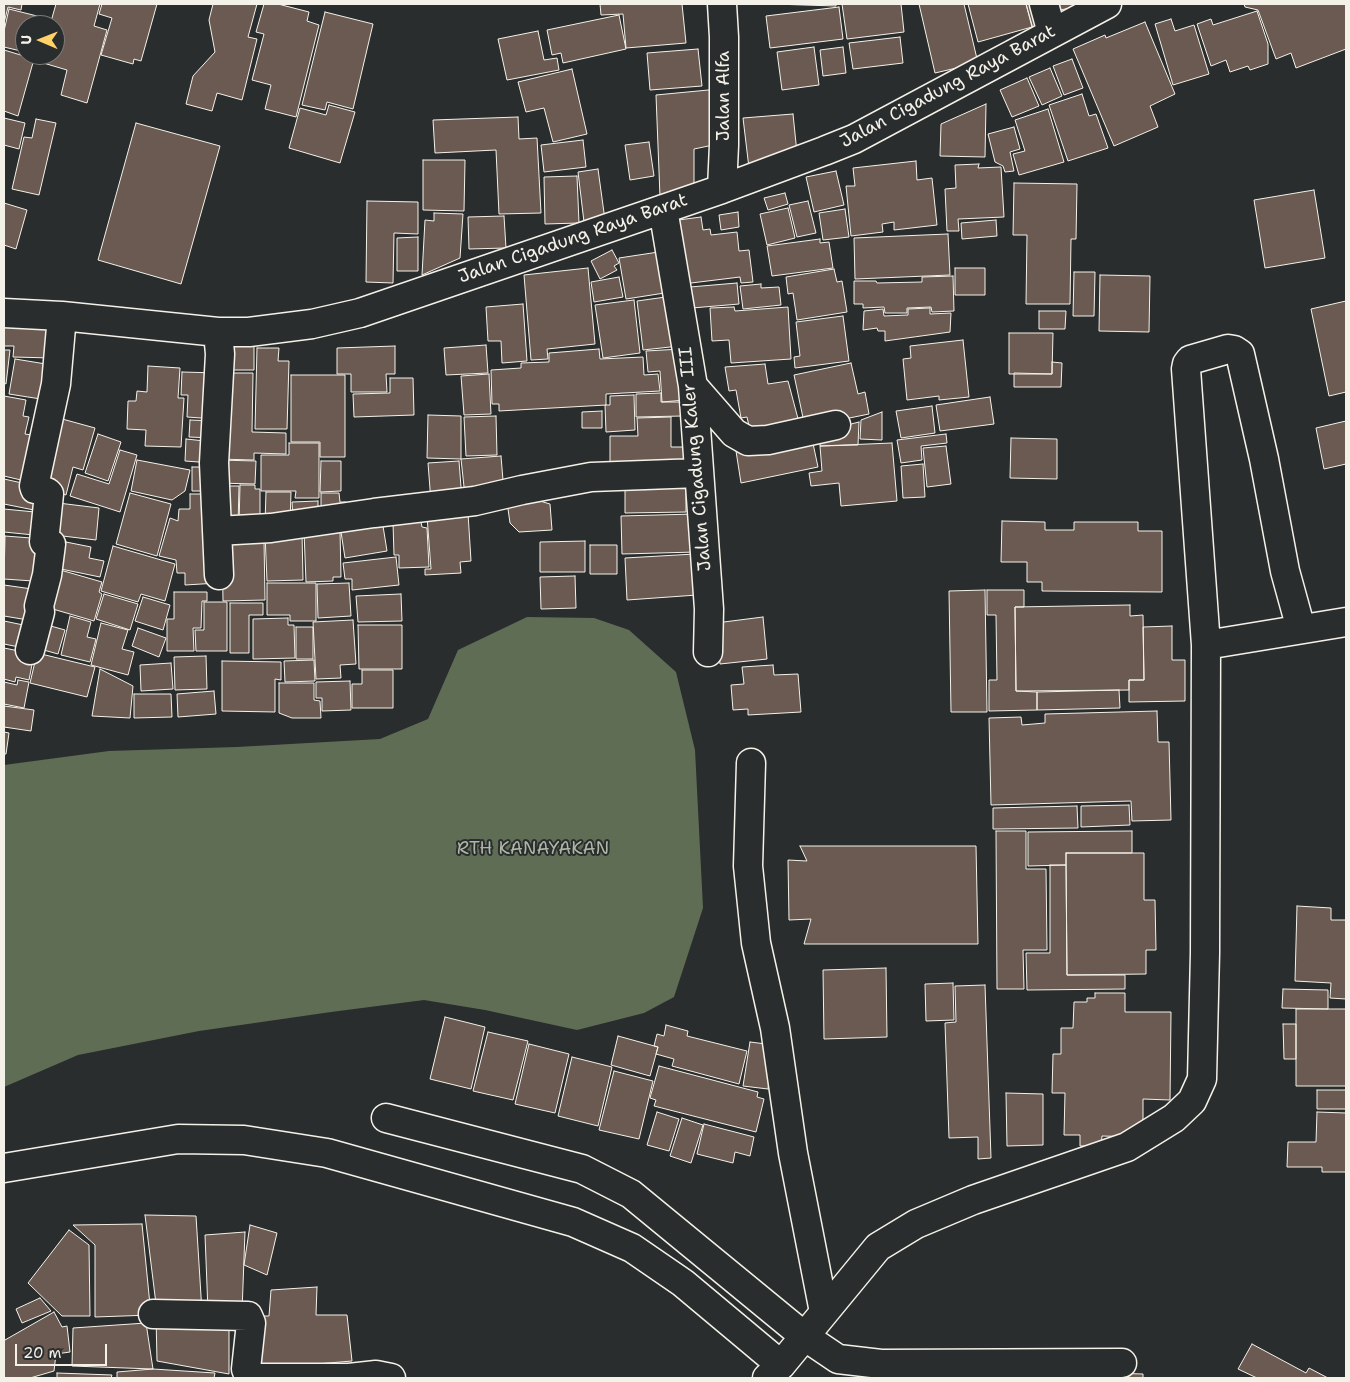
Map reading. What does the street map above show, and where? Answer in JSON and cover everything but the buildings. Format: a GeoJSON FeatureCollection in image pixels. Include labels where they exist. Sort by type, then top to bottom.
{"type":"FeatureCollection","features":[{"type":"Feature","properties":{"kind":"street","name":"Jalan Alfa"},"geometry":{"type":"LineString","coordinates":[[722,4],[724,37],[724,145],[722,189]]}},
{"type":"Feature","properties":{"kind":"street"},"geometry":{"type":"LineString","coordinates":[[1044,4],[1052,33]]}},
{"type":"Feature","properties":{"kind":"street","name":"Jalan Cigadung Raya Barat"},"geometry":{"type":"LineString","coordinates":[[4,313],[62,316],[218,332],[250,332],[336,320],[722,189],[824,152],[854,139],[1107,4]]}},
{"type":"Feature","properties":{"kind":"street","name":"Jalan Cigadung Kaler III"},"geometry":{"type":"LineString","coordinates":[[663,209],[693,386],[709,609],[708,652]]}},
{"type":"Feature","properties":{"kind":"street"},"geometry":{"type":"LineString","coordinates":[[30,650],[40,612],[39,606],[47,575],[51,544],[44,542],[49,494],[34,489],[34,486],[56,384],[62,316]]}},
{"type":"Feature","properties":{"kind":"street"},"geometry":{"type":"LineString","coordinates":[[218,332],[220,354],[214,463],[219,575]]}},
{"type":"Feature","properties":{"kind":"street"},"geometry":{"type":"LineString","coordinates":[[4,1168],[178,1138],[244,1140],[327,1153],[573,1222],[632,1248],[683,1283],[774,1371],[878,1247],[916,1224],[973,1200],[1127,1148],[1174,1118],[1192,1101],[1202,1079],[1205,952],[1206,645],[1186,369],[1190,360],[1228,349],[1240,354],[1264,459],[1285,572],[1301,629]]}},
{"type":"Feature","properties":{"kind":"street"},"geometry":{"type":"LineString","coordinates":[[693,386],[734,433],[748,440],[768,440],[836,425]]}},
{"type":"Feature","properties":{"kind":"street"},"geometry":{"type":"LineString","coordinates":[[217,532],[271,528],[475,501],[522,490],[592,478],[699,473]]}},
{"type":"Feature","properties":{"kind":"street"},"geometry":{"type":"LineString","coordinates":[[1206,645],[1346,622]]}},
{"type":"Feature","properties":{"kind":"street"},"geometry":{"type":"LineString","coordinates":[[751,763],[748,866],[756,943],[775,1028],[793,1153],[824,1312]]}},
{"type":"Feature","properties":{"kind":"street"},"geometry":{"type":"LineString","coordinates":[[386,1118],[582,1169],[631,1194],[804,1336],[838,1359],[881,1364],[1122,1364]]}},
{"type":"Feature","properties":{"kind":"street"},"geometry":{"type":"LineString","coordinates":[[154,1314],[248,1316],[250,1323],[246,1368],[248,1374],[254,1378],[350,1378],[376,1375],[391,1378]]}},
{"type":"Feature","properties":{"kind":"green space","name":"RTH KANAYAKAN"},"geometry":{"type":"Polygon","coordinates":[[[527,617],[594,618],[629,630],[676,672],[695,750],[703,908],[674,997],[644,1013],[577,1030],[485,1010],[424,1000],[331,1012],[199,1031],[78,1055],[4,1087],[4,765],[109,751],[237,747],[380,739],[428,719],[458,650],[527,617]]]}}]}
